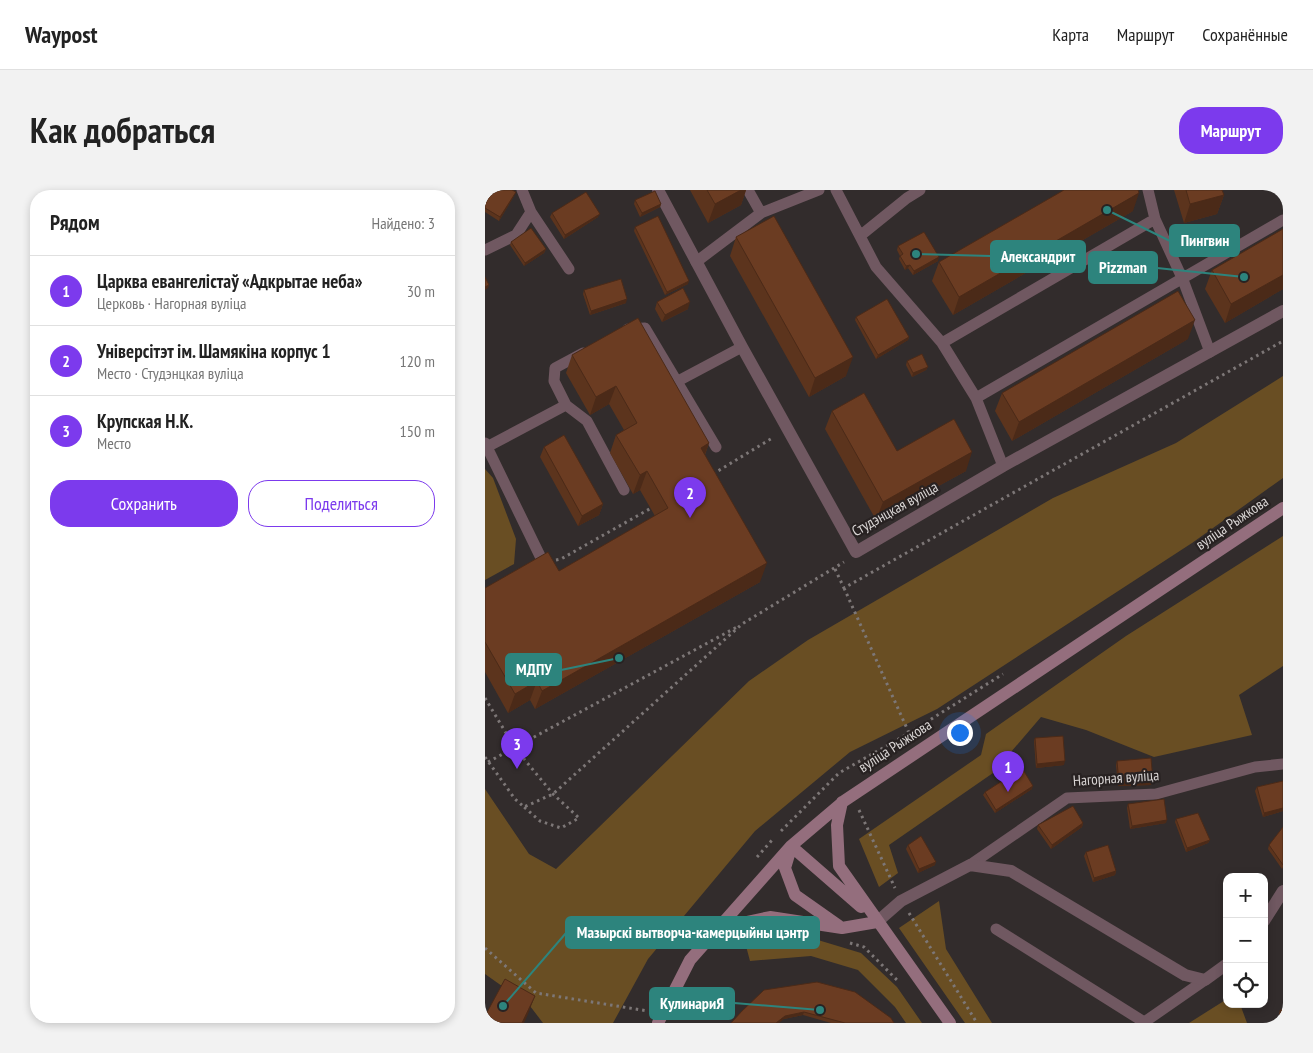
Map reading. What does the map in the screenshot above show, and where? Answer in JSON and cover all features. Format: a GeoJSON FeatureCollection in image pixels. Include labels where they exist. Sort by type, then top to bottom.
{"type":"FeatureCollection","features":[{"type":"Feature","properties":{"kind":"main road","name":"вуліца Рыжкова"},"geometry":{"type":"LineString","coordinates":[[656,1017],[690,960],[791,846],[842,802],[1283,508]]}},
{"type":"Feature","properties":{"kind":"main road"},"geometry":{"type":"LineString","coordinates":[[842,802],[837,825],[839,866],[950,1023]]}},
{"type":"Feature","properties":{"kind":"main road"},"geometry":{"type":"LineString","coordinates":[[842,928],[795,895],[785,868],[791,846],[820,868],[877,922]]}},
{"type":"Feature","properties":{"kind":"main road"},"geometry":{"type":"LineString","coordinates":[[690,960],[737,924],[770,916],[842,928],[877,922]]}},
{"type":"Feature","properties":{"kind":"street","name":"Студэнцкая вуліца"},"geometry":{"type":"LineString","coordinates":[[658,190],[742,347],[856,552],[1003,466],[1283,311]]}},
{"type":"Feature","properties":{"kind":"street","name":"Нагорная вуліца"},"geometry":{"type":"LineString","coordinates":[[877,922],[901,901],[970,865]]}},
{"type":"Feature","properties":{"kind":"street"},"geometry":{"type":"LineString","coordinates":[[970,865],[1011,871],[1185,975],[1205,980],[1223,967]]}},
{"type":"Feature","properties":{"kind":"street"},"geometry":{"type":"LineString","coordinates":[[1266,918],[1283,891]]}},
{"type":"Feature","properties":{"kind":"lane"},"geometry":{"type":"LineString","coordinates":[[522,190],[531,212],[569,269]]}},
{"type":"Feature","properties":{"kind":"lane"},"geometry":{"type":"LineString","coordinates":[[748,190],[761,213]]}},
{"type":"Feature","properties":{"kind":"lane"},"geometry":{"type":"LineString","coordinates":[[696,262],[761,213],[819,190]]}},
{"type":"Feature","properties":{"kind":"lane"},"geometry":{"type":"LineString","coordinates":[[836,190],[876,267],[942,343],[976,398],[1003,466]]}},
{"type":"Feature","properties":{"kind":"lane"},"geometry":{"type":"LineString","coordinates":[[860,236],[907,198],[921,190]]}},
{"type":"Feature","properties":{"kind":"lane"},"geometry":{"type":"LineString","coordinates":[[1148,190],[1155,219],[1183,280],[1210,352]]}},
{"type":"Feature","properties":{"kind":"lane"},"geometry":{"type":"LineString","coordinates":[[485,250],[516,235],[531,212]]}},
{"type":"Feature","properties":{"kind":"lane"},"geometry":{"type":"LineString","coordinates":[[942,343],[1155,219]]}},
{"type":"Feature","properties":{"kind":"lane"},"geometry":{"type":"LineString","coordinates":[[976,398],[1183,280],[1283,220]]}},
{"type":"Feature","properties":{"kind":"lane"},"geometry":{"type":"LineString","coordinates":[[614,337],[631,328],[645,328],[716,447]]}},
{"type":"Feature","properties":{"kind":"lane"},"geometry":{"type":"LineString","coordinates":[[597,346],[555,368],[554,381],[566,405],[587,421],[624,490]]}},
{"type":"Feature","properties":{"kind":"lane"},"geometry":{"type":"LineString","coordinates":[[678,381],[742,347]]}},
{"type":"Feature","properties":{"kind":"lane"},"geometry":{"type":"LineString","coordinates":[[542,560],[486,445],[566,405]]}},
{"type":"Feature","properties":{"kind":"lane","name":"Нагорная вуліца"},"geometry":{"type":"LineString","coordinates":[[970,865],[1067,798],[1156,794],[1255,767],[1283,764]]}},
{"type":"Feature","properties":{"kind":"lane"},"geometry":{"type":"LineString","coordinates":[[996,929],[1143,1022],[1205,980]]}},
{"type":"Feature","properties":{"kind":"path"},"geometry":{"type":"LineString","coordinates":[[844,588],[1283,341]]}},
{"type":"Feature","properties":{"kind":"path"},"geometry":{"type":"LineString","coordinates":[[711,475],[787,429]]}},
{"type":"Feature","properties":{"kind":"path"},"geometry":{"type":"LineString","coordinates":[[542,560],[561,559],[660,504]]}},
{"type":"Feature","properties":{"kind":"path"},"geometry":{"type":"LineString","coordinates":[[488,762],[742,624],[835,569],[856,552]]}},
{"type":"Feature","properties":{"kind":"path"},"geometry":{"type":"LineString","coordinates":[[835,569],[909,733]]}},
{"type":"Feature","properties":{"kind":"path"},"geometry":{"type":"LineString","coordinates":[[524,807],[553,794],[742,624]]}},
{"type":"Feature","properties":{"kind":"path"},"geometry":{"type":"LineString","coordinates":[[485,698],[515,748],[553,794],[579,818],[561,828],[540,821],[515,799],[485,757]]}},
{"type":"Feature","properties":{"kind":"path"},"geometry":{"type":"LineString","coordinates":[[846,942],[864,947],[904,989]]}},
{"type":"Feature","properties":{"kind":"path"},"geometry":{"type":"LineString","coordinates":[[485,948],[536,993],[656,1017]]}},
{"type":"Feature","properties":{"kind":"shaded area"},"geometry":{"type":"Polygon","coordinates":[[[1283,376],[1283,478],[1192,543],[937,709],[850,752],[755,831],[648,959],[613,1023],[543,1023],[530,1006],[485,974],[485,789],[529,854],[556,869],[749,681],[808,640],[1053,498],[1176,443],[1283,376]]]}},
{"type":"Feature","properties":{"kind":"shaded area"},"geometry":{"type":"Polygon","coordinates":[[[485,469],[493,478],[516,539],[514,564],[485,580],[485,469]]]}},
{"type":"Feature","properties":{"kind":"shaded area"},"geometry":{"type":"Polygon","coordinates":[[[1283,536],[1283,666],[1239,695],[1252,735],[1154,757],[1086,730],[1041,717],[993,773],[889,845],[898,873],[879,887],[859,839],[981,755],[986,734],[1126,636],[1283,536]]]}},
{"type":"Feature","properties":{"kind":"shaded area"},"geometry":{"type":"Polygon","coordinates":[[[939,901],[946,949],[992,1023],[965,1023],[899,928],[939,901]]]}},
{"type":"Feature","properties":{"kind":"shaded area"},"geometry":{"type":"Polygon","coordinates":[[[768,934],[808,937],[861,953],[897,987],[922,1023],[906,1023],[895,1007],[858,970],[811,956],[750,961],[746,946],[768,934]]]}},
{"type":"Feature","properties":{"kind":"shaded area"},"geometry":{"type":"Polygon","coordinates":[[[1223,1002],[1223,1008],[1241,1008],[1247,1023],[1189,1023],[1223,1002]]]}},
{"type":"Feature","properties":{"kind":"building"},"geometry":{"type":"Polygon","coordinates":[[[489,190],[512,190],[516,192],[500,217],[485,208],[485,197],[489,190]]]}},
{"type":"Feature","properties":{"kind":"building"},"geometry":{"type":"Polygon","coordinates":[[[707,190],[741,190],[715,204],[707,190]]]}},
{"type":"Feature","properties":{"kind":"building"},"geometry":{"type":"Polygon","coordinates":[[[1064,190],[1138,190],[1139,193],[959,297],[939,262],[1064,190]]]}},
{"type":"Feature","properties":{"kind":"building"},"geometry":{"type":"Polygon","coordinates":[[[1186,190],[1222,190],[1224,195],[1190,204],[1186,190]]]}},
{"type":"Feature","properties":{"kind":"building"},"geometry":{"type":"Polygon","coordinates":[[[655,191],[661,204],[642,213],[635,200],[655,191]]]}},
{"type":"Feature","properties":{"kind":"building"},"geometry":{"type":"Polygon","coordinates":[[[586,192],[600,214],[565,235],[552,213],[586,192]]]}},
{"type":"Feature","properties":{"kind":"building"},"geometry":{"type":"Polygon","coordinates":[[[658,216],[689,281],[667,292],[635,227],[658,216]]]}},
{"type":"Feature","properties":{"kind":"building"},"geometry":{"type":"Polygon","coordinates":[[[774,216],[853,357],[815,378],[736,237],[774,216]]]}},
{"type":"Feature","properties":{"kind":"building"},"geometry":{"type":"Polygon","coordinates":[[[531,228],[546,249],[525,263],[511,242],[531,228]]]}},
{"type":"Feature","properties":{"kind":"building"},"geometry":{"type":"Polygon","coordinates":[[[1283,229],[1283,275],[1231,304],[1212,270],[1283,229]]]}},
{"type":"Feature","properties":{"kind":"building"},"geometry":{"type":"Polygon","coordinates":[[[924,232],[939,257],[914,271],[910,265],[906,266],[900,256],[903,254],[898,246],[924,232]]]}},
{"type":"Feature","properties":{"kind":"building"},"geometry":{"type":"Polygon","coordinates":[[[485,277],[489,285],[485,287],[485,277]]]}},
{"type":"Feature","properties":{"kind":"building"},"geometry":{"type":"Polygon","coordinates":[[[621,279],[627,299],[591,311],[584,290],[621,279]]]}},
{"type":"Feature","properties":{"kind":"building"},"geometry":{"type":"Polygon","coordinates":[[[683,288],[690,302],[665,315],[657,302],[683,288]]]}},
{"type":"Feature","properties":{"kind":"building"},"geometry":{"type":"Polygon","coordinates":[[[1178,291],[1195,320],[1019,422],[1002,393],[1178,291]]]}},
{"type":"Feature","properties":{"kind":"building"},"geometry":{"type":"Polygon","coordinates":[[[887,299],[909,337],[878,355],[856,317],[887,299]]]}},
{"type":"Feature","properties":{"kind":"building"},"geometry":{"type":"Polygon","coordinates":[[[638,318],[709,443],[701,448],[767,563],[542,691],[537,681],[515,694],[485,642],[485,588],[548,552],[559,571],[668,508],[647,471],[640,475],[616,435],[637,423],[616,386],[596,397],[572,355],[638,318]]]}},
{"type":"Feature","properties":{"kind":"building"},"geometry":{"type":"Polygon","coordinates":[[[922,354],[928,367],[913,373],[907,361],[922,354]]]}},
{"type":"Feature","properties":{"kind":"building"},"geometry":{"type":"Polygon","coordinates":[[[864,393],[897,451],[954,419],[972,452],[883,502],[832,411],[864,393]]]}},
{"type":"Feature","properties":{"kind":"building"},"geometry":{"type":"Polygon","coordinates":[[[564,435],[603,504],[582,516],[544,447],[564,435]]]}},
{"type":"Feature","properties":{"kind":"building"},"geometry":{"type":"Polygon","coordinates":[[[1063,736],[1065,761],[1037,764],[1035,738],[1063,736]]]}},
{"type":"Feature","properties":{"kind":"building"},"geometry":{"type":"Polygon","coordinates":[[[1151,758],[1153,781],[1119,783],[1117,761],[1151,758]]]}},
{"type":"Feature","properties":{"kind":"building"},"geometry":{"type":"Polygon","coordinates":[[[1022,768],[1033,786],[996,810],[985,792],[1022,768]]]}},
{"type":"Feature","properties":{"kind":"building"},"geometry":{"type":"Polygon","coordinates":[[[1283,781],[1283,808],[1264,813],[1257,787],[1283,781]]]}},
{"type":"Feature","properties":{"kind":"building"},"geometry":{"type":"Polygon","coordinates":[[[1164,799],[1167,820],[1132,826],[1128,804],[1164,799]]]}},
{"type":"Feature","properties":{"kind":"building"},"geometry":{"type":"Polygon","coordinates":[[[1073,806],[1083,823],[1052,845],[1038,825],[1073,806]]]}},
{"type":"Feature","properties":{"kind":"building"},"geometry":{"type":"Polygon","coordinates":[[[1198,813],[1210,840],[1187,848],[1176,819],[1198,813]]]}},
{"type":"Feature","properties":{"kind":"building"},"geometry":{"type":"Polygon","coordinates":[[[1283,827],[1283,865],[1269,845],[1283,827]]]}},
{"type":"Feature","properties":{"kind":"building"},"geometry":{"type":"Polygon","coordinates":[[[921,836],[936,862],[919,869],[908,845],[921,836]]]}},
{"type":"Feature","properties":{"kind":"building"},"geometry":{"type":"Polygon","coordinates":[[[1108,845],[1116,871],[1094,878],[1086,852],[1108,845]]]}},
{"type":"Feature","properties":{"kind":"building"},"geometry":{"type":"Polygon","coordinates":[[[505,979],[535,996],[522,1023],[485,1023],[485,1016],[505,979]]]}},
{"type":"Feature","properties":{"kind":"building"},"geometry":{"type":"Polygon","coordinates":[[[817,982],[855,992],[891,1018],[894,1023],[845,1023],[804,1012],[785,1016],[776,1023],[731,1023],[764,990],[817,982]]]}},
{"type":"Feature","properties":{"kind":"building"},"geometry":{"type":"Polygon","coordinates":[[[1280,1010],[1283,1010],[1283,1021],[1280,1010]]]}},
{"type":"Feature","properties":{"kind":"place","name":"Пингвин"},"geometry":{"type":"Point","coordinates":[1107,210]}},
{"type":"Feature","properties":{"kind":"place","name":"Александрит"},"geometry":{"type":"Point","coordinates":[916,254]}},
{"type":"Feature","properties":{"kind":"place","name":"Pizzman"},"geometry":{"type":"Point","coordinates":[1244,277]}},
{"type":"Feature","properties":{"kind":"place","name":"Універсітэт ім. Шамякіна корпус 1"},"geometry":{"type":"Point","coordinates":[690,518]}},
{"type":"Feature","properties":{"kind":"place","name":"МДПУ"},"geometry":{"type":"Point","coordinates":[619,658]}},
{"type":"Feature","properties":{"kind":"place","name":"Крупская Н.К."},"geometry":{"type":"Point","coordinates":[517,769]}},
{"type":"Feature","properties":{"kind":"place","name":"Царква евангелістаў «Адкрытае неба»"},"geometry":{"type":"Point","coordinates":[1008,792]}},
{"type":"Feature","properties":{"kind":"place","name":"Мазырскі вытворча-камерцыйны цэнтр"},"geometry":{"type":"Point","coordinates":[503,1006]}},
{"type":"Feature","properties":{"kind":"place","name":"КулинариЯ"},"geometry":{"type":"Point","coordinates":[820,1010]}}]}
